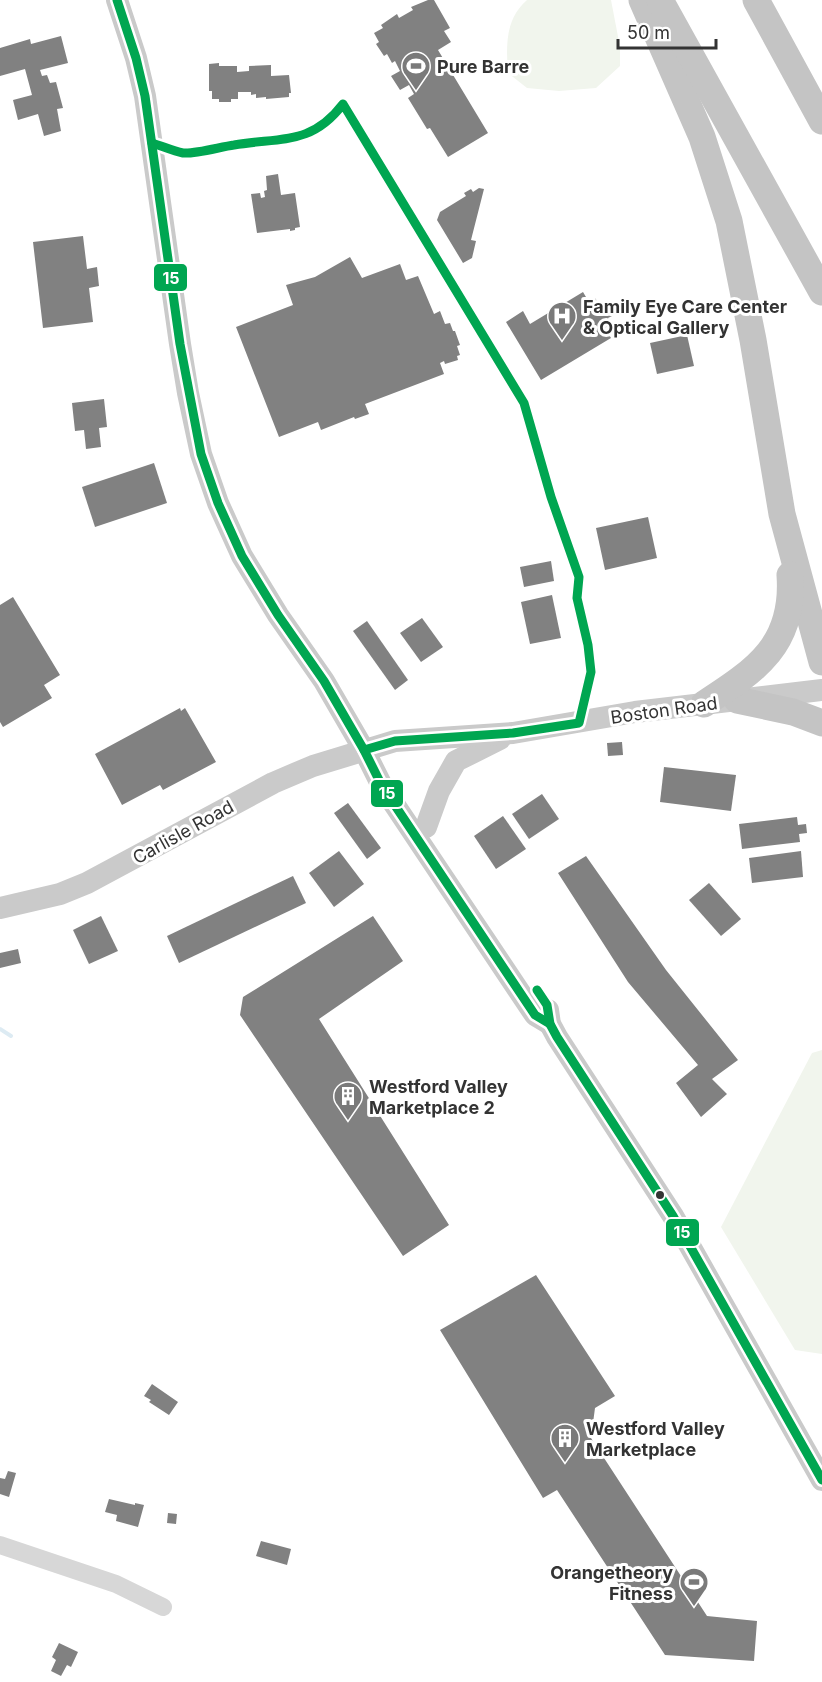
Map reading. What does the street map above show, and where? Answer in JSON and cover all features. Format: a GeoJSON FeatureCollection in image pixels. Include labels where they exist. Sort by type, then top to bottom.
{"type":"FeatureCollection","features":[{"type":"Feature","properties":{"kind":"highway"},"geometry":{"type":"LineString","coordinates":[[642,0],[702,137],[729,221],[751,328],[782,514],[822,662]]}},
{"type":"Feature","properties":{"kind":"highway"},"geometry":{"type":"LineString","coordinates":[[660,0],[822,292]]}},
{"type":"Feature","properties":{"kind":"highway"},"geometry":{"type":"LineString","coordinates":[[756,0],[822,121]]}},
{"type":"Feature","properties":{"kind":"highway"},"geometry":{"type":"LineString","coordinates":[[765,0],[822,84]]}},
{"type":"Feature","properties":{"kind":"highway"},"geometry":{"type":"LineString","coordinates":[[704,704],[736,684],[754,669],[771,652],[781,633],[789,606],[791,585],[788,535]]}},
{"type":"Feature","properties":{"kind":"highway"},"geometry":{"type":"LineString","coordinates":[[736,700],[793,712],[822,723]]}},
{"type":"Feature","properties":{"kind":"main road"},"geometry":{"type":"LineString","coordinates":[[117,0],[134,49],[145,96],[180,344],[201,454],[218,503],[242,556],[278,615],[324,681],[382,786],[528,1006],[535,1015],[550,1024]]}},
{"type":"Feature","properties":{"kind":"main road","name":"Boston Road"},"geometry":{"type":"LineString","coordinates":[[364,750],[395,741],[513,733],[635,712],[822,690]]}},
{"type":"Feature","properties":{"kind":"main road"},"geometry":{"type":"LineString","coordinates":[[426,827],[439,791],[456,760],[513,733]]}},
{"type":"Feature","properties":{"kind":"main road"},"geometry":{"type":"LineString","coordinates":[[364,750],[393,777],[547,1005],[550,1024],[669,1210],[822,1480]]}},
{"type":"Feature","properties":{"kind":"main road","name":"Carlisle Road"},"geometry":{"type":"LineString","coordinates":[[0,908],[60,894],[87,883],[273,783],[313,766],[364,750]]}},
{"type":"Feature","properties":{"kind":"street"},"geometry":{"type":"LineString","coordinates":[[0,1545],[117,1584],[163,1607]]}},
{"type":"Feature","properties":{"kind":"shaded area"},"geometry":{"type":"Polygon","coordinates":[[[527,0],[611,0],[620,47],[620,66],[596,88],[559,91],[527,88],[508,73],[507,53],[514,16],[527,0]]]}},
{"type":"Feature","properties":{"kind":"shaded area"},"geometry":{"type":"Polygon","coordinates":[[[822,1050],[822,1354],[795,1350],[721,1227],[812,1053],[822,1050]]]}},
{"type":"Feature","properties":{"kind":"building"},"geometry":{"type":"Polygon","coordinates":[[[434,0],[450,28],[444,31],[451,42],[438,50],[488,133],[448,157],[408,98],[414,94],[409,85],[400,90],[391,76],[400,71],[395,61],[392,63],[387,54],[384,56],[376,44],[379,42],[374,33],[383,28],[381,25],[397,14],[399,18],[413,10],[411,7],[434,0]]]}},
{"type":"Feature","properties":{"kind":"building"},"geometry":{"type":"Polygon","coordinates":[[[61,36],[68,63],[40,70],[42,76],[47,75],[50,83],[56,82],[63,108],[57,109],[61,131],[44,136],[38,114],[18,120],[13,100],[32,95],[25,69],[0,76],[0,48],[30,39],[31,44],[61,36]]]}},
{"type":"Feature","properties":{"kind":"building"},"geometry":{"type":"Polygon","coordinates":[[[219,63],[219,66],[237,66],[237,72],[249,71],[249,66],[271,65],[271,76],[289,75],[291,93],[289,97],[266,99],[266,97],[256,98],[256,94],[251,95],[251,92],[238,92],[238,99],[231,99],[231,102],[219,102],[219,99],[212,99],[212,91],[209,91],[209,64],[219,63]]]}},
{"type":"Feature","properties":{"kind":"building"},"geometry":{"type":"Polygon","coordinates":[[[278,174],[281,195],[295,193],[300,227],[290,231],[290,229],[257,233],[251,194],[260,193],[261,198],[265,197],[266,176],[278,174]]]}},
{"type":"Feature","properties":{"kind":"building"},"geometry":{"type":"Polygon","coordinates":[[[479,188],[484,189],[471,240],[476,241],[472,258],[463,263],[437,220],[440,212],[466,196],[464,193],[471,189],[473,192],[479,188]]]}},
{"type":"Feature","properties":{"kind":"building"},"geometry":{"type":"Polygon","coordinates":[[[83,236],[87,269],[97,267],[99,286],[89,288],[93,322],[43,328],[33,242],[83,236]]]}},
{"type":"Feature","properties":{"kind":"building"},"geometry":{"type":"Polygon","coordinates":[[[350,257],[362,278],[400,264],[406,280],[418,276],[434,314],[440,311],[445,324],[450,323],[455,331],[460,345],[457,346],[460,355],[457,356],[458,360],[445,364],[444,361],[440,363],[444,374],[365,404],[369,414],[355,419],[354,417],[321,430],[318,422],[279,437],[236,327],[293,305],[286,285],[315,277],[350,257]]]}},
{"type":"Feature","properties":{"kind":"building"},"geometry":{"type":"Polygon","coordinates":[[[583,292],[589,302],[595,298],[599,304],[603,302],[612,316],[608,318],[611,324],[605,328],[611,338],[541,380],[506,322],[523,311],[530,324],[583,292]]]}},
{"type":"Feature","properties":{"kind":"building"},"geometry":{"type":"Polygon","coordinates":[[[687,335],[694,366],[657,374],[650,343],[687,335]]]}},
{"type":"Feature","properties":{"kind":"building"},"geometry":{"type":"Polygon","coordinates":[[[104,399],[107,427],[99,428],[101,447],[86,449],[84,430],[75,431],[72,403],[104,399]]]}},
{"type":"Feature","properties":{"kind":"building"},"geometry":{"type":"Polygon","coordinates":[[[154,463],[167,503],[95,527],[82,487],[154,463]]]}},
{"type":"Feature","properties":{"kind":"building"},"geometry":{"type":"Polygon","coordinates":[[[648,517],[657,558],[605,570],[596,528],[648,517]]]}},
{"type":"Feature","properties":{"kind":"building"},"geometry":{"type":"Polygon","coordinates":[[[551,561],[554,581],[524,587],[520,567],[551,561]]]}},
{"type":"Feature","properties":{"kind":"building"},"geometry":{"type":"Polygon","coordinates":[[[552,595],[561,638],[530,644],[521,602],[552,595]]]}},
{"type":"Feature","properties":{"kind":"building"},"geometry":{"type":"Polygon","coordinates":[[[13,597],[60,675],[44,685],[52,698],[3,727],[0,722],[0,605],[13,597]]]}},
{"type":"Feature","properties":{"kind":"building"},"geometry":{"type":"Polygon","coordinates":[[[422,618],[443,647],[421,662],[400,633],[422,618]]]}},
{"type":"Feature","properties":{"kind":"building"},"geometry":{"type":"Polygon","coordinates":[[[367,621],[408,680],[395,690],[353,631],[367,621]]]}},
{"type":"Feature","properties":{"kind":"building"},"geometry":{"type":"Polygon","coordinates":[[[180,708],[181,711],[185,708],[216,762],[163,790],[160,785],[122,805],[95,754],[180,708]]]}},
{"type":"Feature","properties":{"kind":"building"},"geometry":{"type":"Polygon","coordinates":[[[622,742],[623,755],[608,756],[607,743],[622,742]]]}},
{"type":"Feature","properties":{"kind":"building"},"geometry":{"type":"Polygon","coordinates":[[[664,767],[736,775],[731,811],[660,802],[664,767]]]}},
{"type":"Feature","properties":{"kind":"building"},"geometry":{"type":"Polygon","coordinates":[[[542,794],[559,819],[529,839],[512,814],[542,794]]]}},
{"type":"Feature","properties":{"kind":"building"},"geometry":{"type":"Polygon","coordinates":[[[348,803],[381,848],[367,859],[334,813],[348,803]]]}},
{"type":"Feature","properties":{"kind":"building"},"geometry":{"type":"Polygon","coordinates":[[[503,816],[526,849],[496,869],[474,836],[503,816]]]}},
{"type":"Feature","properties":{"kind":"building"},"geometry":{"type":"Polygon","coordinates":[[[797,817],[798,825],[806,824],[807,833],[799,834],[800,842],[742,849],[739,824],[797,817]]]}},
{"type":"Feature","properties":{"kind":"building"},"geometry":{"type":"Polygon","coordinates":[[[339,851],[364,884],[334,907],[309,873],[339,851]]]}},
{"type":"Feature","properties":{"kind":"building"},"geometry":{"type":"Polygon","coordinates":[[[801,851],[803,877],[752,883],[749,858],[801,851]]]}},
{"type":"Feature","properties":{"kind":"building"},"geometry":{"type":"Polygon","coordinates":[[[586,856],[666,970],[738,1060],[712,1079],[727,1094],[701,1117],[676,1083],[698,1065],[628,982],[558,873],[586,856]]]}},
{"type":"Feature","properties":{"kind":"building"},"geometry":{"type":"Polygon","coordinates":[[[293,876],[306,903],[179,963],[167,936],[293,876]]]}},
{"type":"Feature","properties":{"kind":"building"},"geometry":{"type":"Polygon","coordinates":[[[709,883],[741,919],[721,936],[689,900],[709,883]]]}},
{"type":"Feature","properties":{"kind":"building"},"geometry":{"type":"Polygon","coordinates":[[[101,916],[118,951],[89,964],[73,930],[101,916]]]}},
{"type":"Feature","properties":{"kind":"building","name":"Westford Valley Marketplace 2"},"geometry":{"type":"Polygon","coordinates":[[[373,916],[403,961],[319,1019],[449,1225],[403,1256],[240,1015],[243,997],[373,916]]]}},
{"type":"Feature","properties":{"kind":"building"},"geometry":{"type":"Polygon","coordinates":[[[18,949],[21,963],[0,968],[0,953],[18,949]]]}},
{"type":"Feature","properties":{"kind":"building","name":"Westford Valley Marketplace"},"geometry":{"type":"Polygon","coordinates":[[[536,1275],[615,1396],[595,1408],[591,1438],[707,1616],[757,1621],[754,1661],[665,1655],[557,1490],[543,1498],[440,1330],[536,1275]]]}},
{"type":"Feature","properties":{"kind":"building"},"geometry":{"type":"Polygon","coordinates":[[[152,1384],[178,1402],[169,1415],[144,1396],[152,1384]]]}},
{"type":"Feature","properties":{"kind":"building"},"geometry":{"type":"Polygon","coordinates":[[[8,1471],[16,1473],[9,1497],[0,1494],[0,1478],[5,1479],[8,1471]]]}},
{"type":"Feature","properties":{"kind":"building"},"geometry":{"type":"Polygon","coordinates":[[[109,1499],[144,1505],[138,1527],[116,1521],[117,1515],[105,1512],[109,1499]]]}},
{"type":"Feature","properties":{"kind":"building"},"geometry":{"type":"Polygon","coordinates":[[[168,1513],[177,1514],[176,1524],[167,1523],[168,1513]]]}},
{"type":"Feature","properties":{"kind":"building"},"geometry":{"type":"Polygon","coordinates":[[[261,1541],[291,1549],[287,1565],[256,1556],[261,1541]]]}},
{"type":"Feature","properties":{"kind":"building"},"geometry":{"type":"Polygon","coordinates":[[[59,1643],[78,1652],[71,1667],[67,1665],[61,1676],[51,1671],[56,1660],[52,1657],[59,1643]]]}},
{"type":"Feature","properties":{"kind":"waterway"},"geometry":{"type":"LineString","coordinates":[[0,1029],[11,1036]]}},
{"type":"Feature","properties":{"kind":"transit line","name":"15"},"geometry":{"type":"LineString","coordinates":[[117,0],[136,58],[145,96],[180,344],[201,454],[218,503],[242,556],[278,615],[324,681],[382,786],[535,1015],[550,1024]]}},
{"type":"Feature","properties":{"kind":"transit line","name":"15"},"geometry":{"type":"LineString","coordinates":[[152,143],[188,153],[280,140],[307,133],[319,127],[343,104],[524,403],[551,497],[579,577],[577,598],[588,645],[591,672],[579,723],[513,733],[395,741],[364,750]]}},
{"type":"Feature","properties":{"kind":"transit line","name":"15"},"geometry":{"type":"LineString","coordinates":[[537,990],[547,1005],[550,1024],[557,1037],[673,1216],[822,1480]]}},
{"type":"Feature","properties":{"kind":"place","name":"Pure Barre"},"geometry":{"type":"Point","coordinates":[416,92]}},
{"type":"Feature","properties":{"kind":"place","name":"Family Eye Care Center & Optical Gallery"},"geometry":{"type":"Point","coordinates":[562,342]}},
{"type":"Feature","properties":{"kind":"place","name":"Westford Valley Marketplace 2"},"geometry":{"type":"Point","coordinates":[348,1122]}},
{"type":"Feature","properties":{"kind":"place","name":"Westford Valley Marketplace"},"geometry":{"type":"Point","coordinates":[565,1464]}},
{"type":"Feature","properties":{"kind":"place","name":"Orangetheory Fitness"},"geometry":{"type":"Point","coordinates":[694,1608]}}]}
